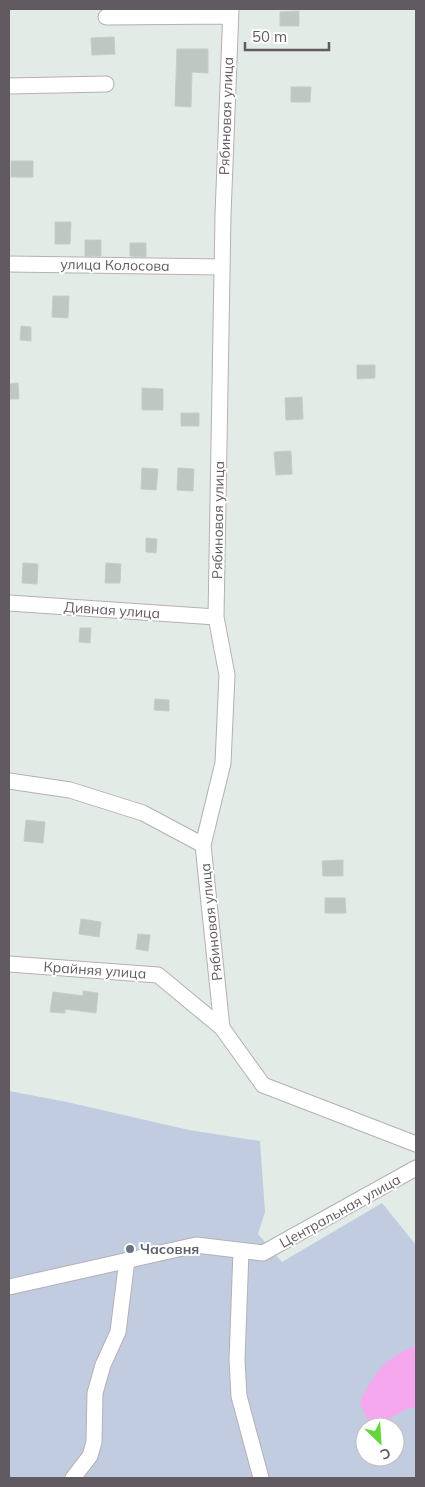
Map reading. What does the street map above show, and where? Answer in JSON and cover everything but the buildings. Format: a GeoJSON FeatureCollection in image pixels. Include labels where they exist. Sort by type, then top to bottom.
{"type":"FeatureCollection","features":[{"type":"Feature","properties":{"kind":"street"},"geometry":{"type":"LineString","coordinates":[[106,17],[231,12]]}},
{"type":"Feature","properties":{"kind":"street","name":"Рябиновая улица"},"geometry":{"type":"LineString","coordinates":[[222,1028],[204,845],[223,763],[227,675],[216,617],[222,267],[231,12]]}},
{"type":"Feature","properties":{"kind":"street"},"geometry":{"type":"LineString","coordinates":[[9,86],[106,84]]}},
{"type":"Feature","properties":{"kind":"street","name":"улица Колосова"},"geometry":{"type":"LineString","coordinates":[[9,264],[222,267]]}},
{"type":"Feature","properties":{"kind":"street","name":"Дивная улица"},"geometry":{"type":"LineString","coordinates":[[9,603],[216,617]]}},
{"type":"Feature","properties":{"kind":"street"},"geometry":{"type":"LineString","coordinates":[[9,781],[70,790],[143,813],[204,845]]}},
{"type":"Feature","properties":{"kind":"street","name":"Крайняя улица"},"geometry":{"type":"LineString","coordinates":[[9,964],[158,975],[222,1028],[263,1085],[416,1144]]}},
{"type":"Feature","properties":{"kind":"street","name":"Центральная улица"},"geometry":{"type":"LineString","coordinates":[[241,1251],[263,1253],[416,1168]]}},
{"type":"Feature","properties":{"kind":"street"},"geometry":{"type":"LineString","coordinates":[[9,1287],[196,1245],[241,1251],[237,1360],[239,1396],[261,1478]]}},
{"type":"Feature","properties":{"kind":"street"},"geometry":{"type":"LineString","coordinates":[[73,1478],[90,1456],[94,1442],[95,1393],[103,1365],[118,1332],[127,1260]]}},
{"type":"Feature","properties":{"kind":"shaded area"},"geometry":{"type":"Polygon","coordinates":[[[9,1091],[67,1102],[189,1130],[260,1141],[265,1212],[258,1234],[282,1262],[382,1203],[416,1245],[416,1478],[9,1478],[9,1091]]]}},
{"type":"Feature","properties":{"kind":"shaded area"},"geometry":{"type":"Polygon","coordinates":[[[416,1346],[416,1409],[410,1407],[392,1417],[366,1417],[360,1403],[369,1384],[388,1361],[416,1346]]]}},
{"type":"Feature","properties":{"kind":"place","name":"Часовня"},"geometry":{"type":"Point","coordinates":[130,1249]}}]}
